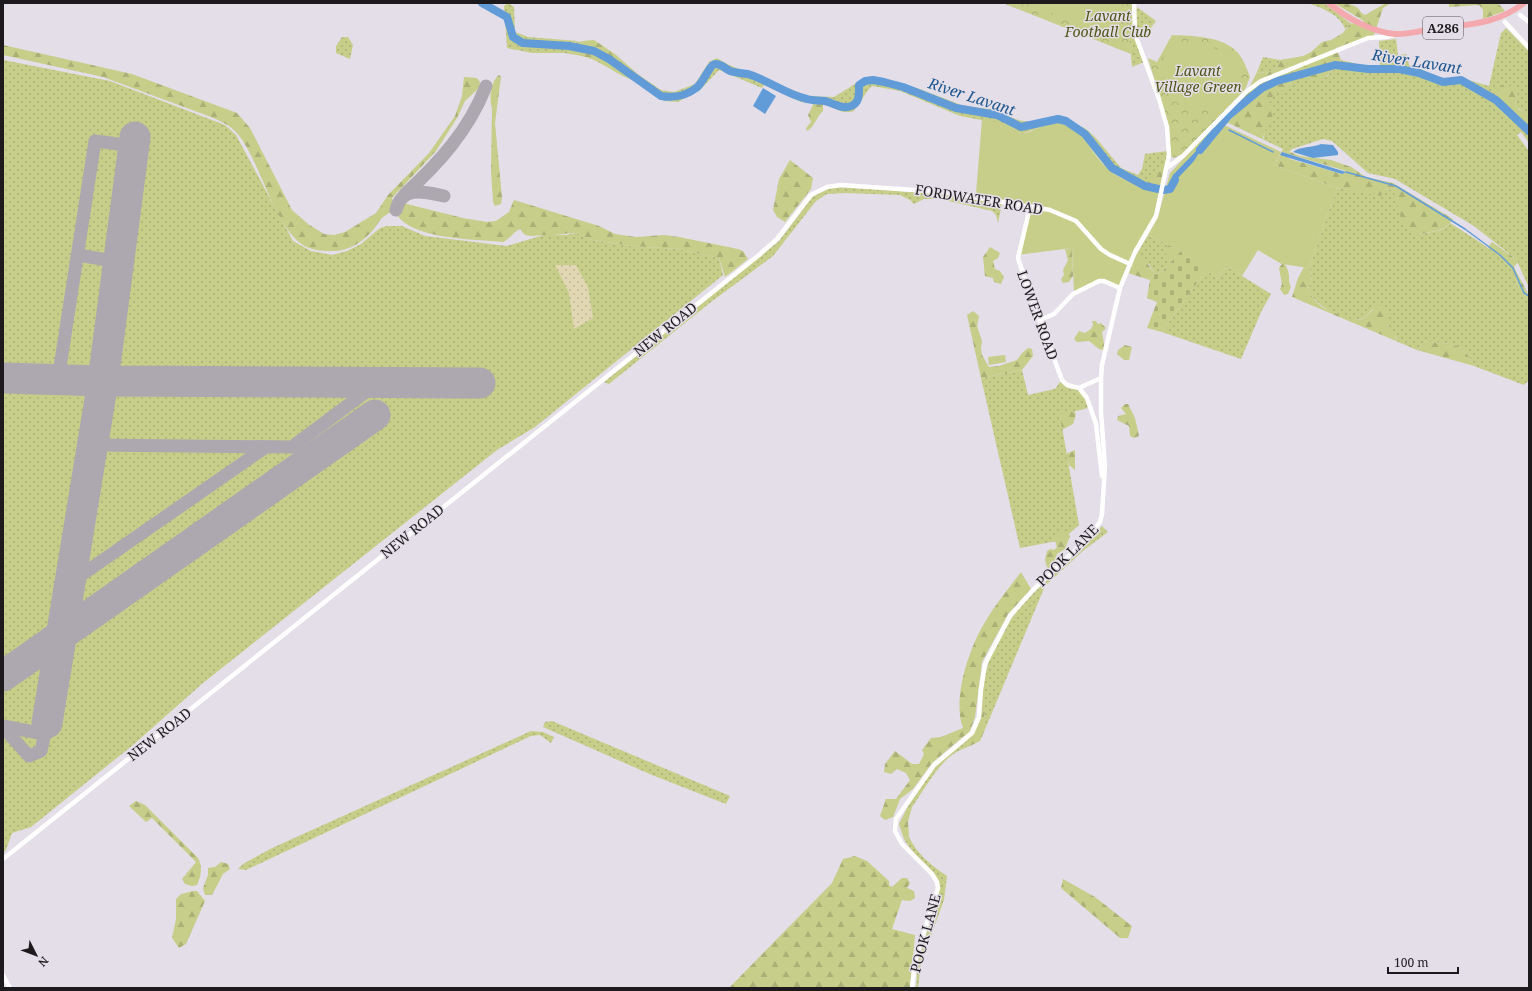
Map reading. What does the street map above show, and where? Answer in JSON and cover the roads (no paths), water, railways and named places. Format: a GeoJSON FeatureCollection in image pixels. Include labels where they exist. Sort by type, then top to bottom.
{"type":"FeatureCollection","features":[{"type":"Feature","properties":{"kind":"main road","name":"A286"},"geometry":{"type":"LineString","coordinates":[[1329,3],[1354,20],[1369,27],[1396,34],[1464,26],[1489,20],[1512,11],[1524,3]]}},
{"type":"Feature","properties":{"kind":"street","name":"POOK LANE"},"geometry":{"type":"LineString","coordinates":[[912,988],[915,961],[938,888],[937,882],[932,874],[902,844],[895,831],[896,819],[934,765],[972,733],[979,717],[985,664],[1010,616],[1033,590],[1096,529],[1102,514],[1104,478],[1101,378],[1108,333],[1120,288],[1135,252],[1156,216],[1164,186],[1169,142],[1167,127],[1151,72],[1135,34],[1134,3]]}},
{"type":"Feature","properties":{"kind":"street"},"geometry":{"type":"LineString","coordinates":[[1520,15],[1529,22]]}},
{"type":"Feature","properties":{"kind":"street"},"geometry":{"type":"LineString","coordinates":[[1505,22],[1529,48]]}},
{"type":"Feature","properties":{"kind":"street"},"geometry":{"type":"LineString","coordinates":[[1167,168],[1183,156],[1247,91],[1261,81],[1368,38],[1386,37],[1396,34]]}},
{"type":"Feature","properties":{"kind":"street","name":"FORDWATER ROAD"},"geometry":{"type":"LineString","coordinates":[[811,194],[828,186],[841,185],[909,188],[981,197],[1050,210],[1076,221],[1101,249],[1130,264]]}},
{"type":"Feature","properties":{"kind":"street","name":"NEW ROAD"},"geometry":{"type":"LineString","coordinates":[[3,859],[759,255],[777,239],[811,194]]}},
{"type":"Feature","properties":{"kind":"street","name":"LOWER ROAD"},"geometry":{"type":"LineString","coordinates":[[1030,207],[1018,258],[1062,380],[1067,385],[1079,388]]}},
{"type":"Feature","properties":{"kind":"street"},"geometry":{"type":"LineString","coordinates":[[1040,320],[1054,314],[1073,294],[1099,281],[1104,281],[1120,288]]}},
{"type":"Feature","properties":{"kind":"street"},"geometry":{"type":"LineString","coordinates":[[1101,378],[1079,388],[1087,398],[1096,424],[1102,475],[1104,478]]}},
{"type":"Feature","properties":{"kind":"street"},"geometry":{"type":"LineString","coordinates":[[3,975],[10,988]]}},
{"type":"Feature","properties":{"kind":"water"},"geometry":{"type":"Polygon","coordinates":[[[763,88],[776,96],[765,114],[753,106],[763,88]]]}},
{"type":"Feature","properties":{"kind":"water"},"geometry":{"type":"Polygon","coordinates":[[[1206,141],[1194,161],[1178,178],[1173,191],[1170,193],[1168,192],[1173,175],[1206,141]]]}},
{"type":"Feature","properties":{"kind":"water"},"geometry":{"type":"Polygon","coordinates":[[[1321,144],[1333,145],[1338,152],[1338,155],[1313,158],[1293,152],[1299,149],[1321,144]]]}},
{"type":"Feature","properties":{"kind":"water"},"geometry":{"type":"Polygon","coordinates":[[[1282,152],[1346,172],[1342,174],[1280,155],[1282,152]]]}},
{"type":"Feature","properties":{"kind":"waterway","name":"River Lavant"},"geometry":{"type":"LineString","coordinates":[[482,3],[507,17],[513,37],[523,43],[569,46],[594,51],[609,59],[661,96],[679,96],[692,91],[699,86],[711,67],[716,64],[730,71],[748,74],[800,97],[825,101],[845,107],[856,103],[859,85],[865,81],[873,80],[903,87],[956,108],[997,115],[1021,127],[1058,119],[1066,121],[1085,134],[1112,168],[1145,186],[1163,190],[1170,189],[1175,180]]}},
{"type":"Feature","properties":{"kind":"waterway","name":"River Lavant"},"geometry":{"type":"LineString","coordinates":[[1200,150],[1228,116],[1262,88],[1277,81],[1335,65],[1368,69],[1399,69],[1419,73],[1443,82],[1461,80],[1496,100],[1529,131]]}},
{"type":"Feature","properties":{"kind":"waterway"},"geometry":{"type":"LineString","coordinates":[[1229,130],[1273,152]]}},
{"type":"Feature","properties":{"kind":"waterway"},"geometry":{"type":"LineString","coordinates":[[1346,172],[1396,186],[1465,229],[1500,255],[1513,268],[1524,293],[1529,296]]}},
{"type":"Feature","properties":{"kind":"park label","name":"Lavant Football Club"},"geometry":{"type":"Point","coordinates":[1108,24]}},
{"type":"Feature","properties":{"kind":"park label","name":"Lavant Village Green"},"geometry":{"type":"Point","coordinates":[1198,78]}}]}
